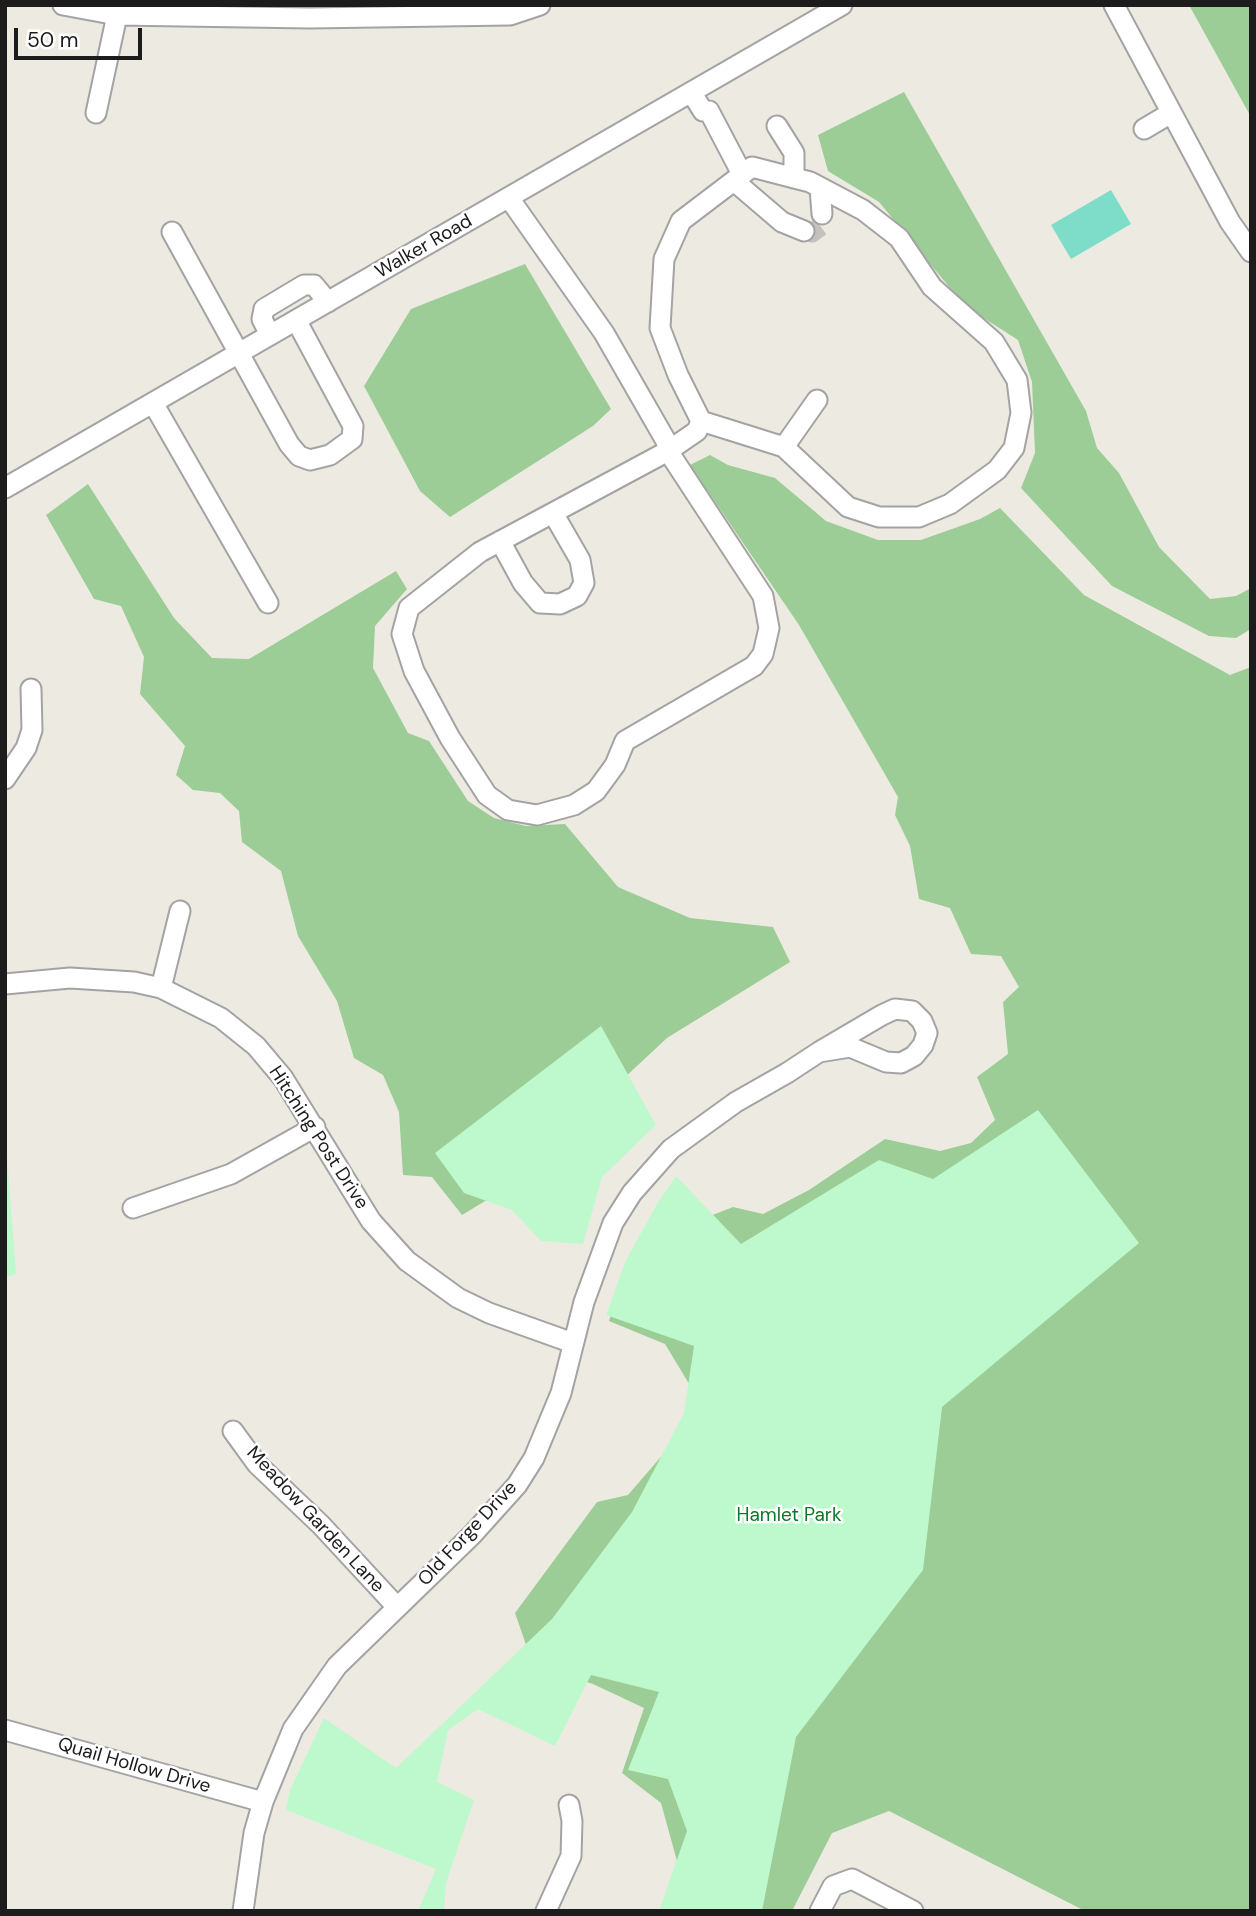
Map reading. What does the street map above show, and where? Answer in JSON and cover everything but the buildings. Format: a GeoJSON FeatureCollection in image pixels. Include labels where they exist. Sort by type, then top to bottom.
{"type":"FeatureCollection","features":[{"type":"Feature","properties":{"kind":"street"},"geometry":{"type":"LineString","coordinates":[[63,5],[117,15],[310,18],[510,15],[540,5]]}},
{"type":"Feature","properties":{"kind":"street","name":"Walker Road"},"geometry":{"type":"LineString","coordinates":[[5,488],[842,5]]}},
{"type":"Feature","properties":{"kind":"street"},"geometry":{"type":"LineString","coordinates":[[1114,5],[1230,222],[1251,251]]}},
{"type":"Feature","properties":{"kind":"street"},"geometry":{"type":"LineString","coordinates":[[96,113],[117,15]]}},
{"type":"Feature","properties":{"kind":"street"},"geometry":{"type":"LineString","coordinates":[[691,92],[722,153],[729,154],[738,178],[782,222],[804,231]]}},
{"type":"Feature","properties":{"kind":"street"},"geometry":{"type":"LineString","coordinates":[[1144,129],[1171,113]]}},
{"type":"Feature","properties":{"kind":"street"},"geometry":{"type":"LineString","coordinates":[[777,125],[794,153],[794,178]]}},
{"type":"Feature","properties":{"kind":"street"},"geometry":{"type":"LineString","coordinates":[[752,167],[820,188],[863,210],[898,238],[932,288],[994,342],[1017,380],[1021,413],[1014,448],[997,470],[950,504],[919,517],[879,517],[848,507],[784,447],[701,421],[678,375],[660,328],[664,259],[681,221],[738,178],[752,167]]}},
{"type":"Feature","properties":{"kind":"street"},"geometry":{"type":"LineString","coordinates":[[820,188],[822,214]]}},
{"type":"Feature","properties":{"kind":"street"},"geometry":{"type":"LineString","coordinates":[[509,198],[604,333],[666,440],[668,451],[763,596],[769,628],[763,654],[754,666],[625,741],[615,765],[596,791],[574,805],[537,815],[508,810],[487,794],[450,738],[414,671],[402,634],[409,608],[432,587],[500,541],[668,451],[697,431],[701,421]]}},
{"type":"Feature","properties":{"kind":"street"},"geometry":{"type":"LineString","coordinates":[[172,232],[238,354],[299,456],[310,460],[330,455],[352,439],[354,426],[296,320]]}},
{"type":"Feature","properties":{"kind":"street"},"geometry":{"type":"LineString","coordinates":[[270,335],[262,319],[264,309],[304,285],[314,285],[328,302]]}},
{"type":"Feature","properties":{"kind":"street"},"geometry":{"type":"LineString","coordinates":[[784,447],[817,400]]}},
{"type":"Feature","properties":{"kind":"street"},"geometry":{"type":"LineString","coordinates":[[153,403],[268,603]]}},
{"type":"Feature","properties":{"kind":"street"},"geometry":{"type":"LineString","coordinates":[[500,541],[523,583],[540,603],[560,604],[577,596],[584,583],[580,560],[553,513]]}},
{"type":"Feature","properties":{"kind":"street"},"geometry":{"type":"LineString","coordinates":[[5,779],[26,748],[32,730],[31,689]]}},
{"type":"Feature","properties":{"kind":"street"},"geometry":{"type":"LineString","coordinates":[[161,988],[180,911]]}},
{"type":"Feature","properties":{"kind":"street","name":"Hitching Post Drive"},"geometry":{"type":"LineString","coordinates":[[5,984],[104,978],[161,988],[190,1000],[242,1033],[284,1078],[371,1221],[387,1242],[423,1274],[458,1298],[489,1313],[573,1343]]}},
{"type":"Feature","properties":{"kind":"street","name":"Old Forge Drive"},"geometry":{"type":"LineString","coordinates":[[243,1911],[254,1833],[263,1802],[293,1728],[337,1666],[472,1535],[517,1485],[534,1458],[561,1393],[584,1302],[612,1223],[632,1193],[671,1149],[736,1102],[819,1052],[895,1009],[912,1012],[922,1021],[927,1033],[923,1045],[914,1056],[901,1063],[886,1062],[850,1047],[819,1052]]}},
{"type":"Feature","properties":{"kind":"street"},"geometry":{"type":"LineString","coordinates":[[134,1208],[231,1174],[315,1127]]}},
{"type":"Feature","properties":{"kind":"street","name":"Meadow Garden Lane"},"geometry":{"type":"LineString","coordinates":[[233,1431],[257,1464],[321,1525],[397,1607]]}},
{"type":"Feature","properties":{"kind":"street","name":"Quail Hollow Drive"},"geometry":{"type":"LineString","coordinates":[[5,1730],[263,1802]]}},
{"type":"Feature","properties":{"kind":"street"},"geometry":{"type":"LineString","coordinates":[[546,1911],[570,1856],[572,1821],[569,1805]]}},
{"type":"Feature","properties":{"kind":"street"},"geometry":{"type":"LineString","coordinates":[[820,1911],[833,1886],[852,1879],[913,1911]]}},
{"type":"Feature","properties":{"kind":"green space"},"geometry":{"type":"Polygon","coordinates":[[[1189,5],[1251,5],[1251,117],[1189,5]]]}},
{"type":"Feature","properties":{"kind":"green space"},"geometry":{"type":"Polygon","coordinates":[[[904,92],[1086,411],[1097,448],[1119,473],[1159,547],[1210,599],[1236,596],[1251,588],[1251,629],[1236,638],[1209,636],[1112,586],[1021,488],[1035,453],[1032,382],[1018,340],[965,306],[879,202],[828,171],[818,135],[904,92]]]}},
{"type":"Feature","properties":{"kind":"green space"},"geometry":{"type":"Polygon","coordinates":[[[525,264],[611,409],[593,426],[450,517],[420,491],[364,386],[411,309],[525,264]]]}},
{"type":"Feature","properties":{"kind":"green space"},"geometry":{"type":"Polygon","coordinates":[[[710,455],[728,465],[775,478],[826,521],[878,540],[921,540],[980,519],[1000,508],[1084,595],[1230,675],[1251,667],[1251,1911],[1085,1911],[889,1811],[832,1833],[792,1911],[716,1911],[677,1861],[661,1803],[622,1773],[644,1708],[593,1684],[533,1665],[515,1613],[597,1502],[628,1495],[691,1422],[691,1387],[665,1344],[609,1321],[625,1274],[705,1218],[733,1207],[763,1214],[809,1190],[885,1139],[940,1151],[971,1143],[995,1120],[977,1077],[1008,1054],[1003,1002],[1019,987],[1001,956],[971,954],[950,908],[919,899],[910,846],[895,815],[898,797],[799,625],[690,465],[710,455]]]}},
{"type":"Feature","properties":{"kind":"green space"},"geometry":{"type":"Polygon","coordinates":[[[88,484],[174,618],[212,658],[249,659],[396,571],[407,589],[375,626],[373,668],[408,733],[429,741],[468,801],[494,818],[526,826],[565,824],[618,887],[690,918],[773,927],[790,962],[667,1038],[505,1189],[462,1215],[432,1177],[403,1175],[399,1112],[383,1075],[354,1058],[337,1001],[298,936],[281,871],[242,842],[239,811],[220,793],[193,790],[176,775],[185,746],[140,694],[144,657],[121,606],[94,599],[46,515],[88,484]]]}},
{"type":"Feature","properties":{"kind":"green space"},"geometry":{"type":"Polygon","coordinates":[[[601,1026],[656,1125],[602,1177],[583,1244],[541,1241],[512,1210],[464,1193],[435,1153],[601,1026]]]}},
{"type":"Feature","properties":{"kind":"green space","name":"Hamlet Park"},"geometry":{"type":"Polygon","coordinates":[[[1038,1110],[1139,1243],[942,1407],[923,1570],[796,1737],[762,1911],[659,1911],[687,1831],[668,1779],[628,1770],[659,1692],[591,1675],[555,1746],[478,1709],[448,1730],[437,1782],[474,1800],[446,1883],[444,1911],[418,1911],[436,1869],[286,1810],[290,1790],[324,1718],[396,1768],[552,1619],[632,1512],[684,1413],[694,1346],[606,1315],[626,1260],[676,1176],[741,1244],[879,1160],[933,1179],[1038,1110]]]}},
{"type":"Feature","properties":{"kind":"green space"},"geometry":{"type":"Polygon","coordinates":[[[5,1129],[16,1274],[5,1277],[5,1129]]]}},
{"type":"Feature","properties":{"kind":"shaded area"},"geometry":{"type":"Polygon","coordinates":[[[1111,190],[1131,224],[1071,259],[1051,225],[1111,190]]]}},
{"type":"Feature","properties":{"kind":"tunnel"},"geometry":{"type":"LineString","coordinates":[[804,231],[812,233],[823,225],[822,214]]}}]}
